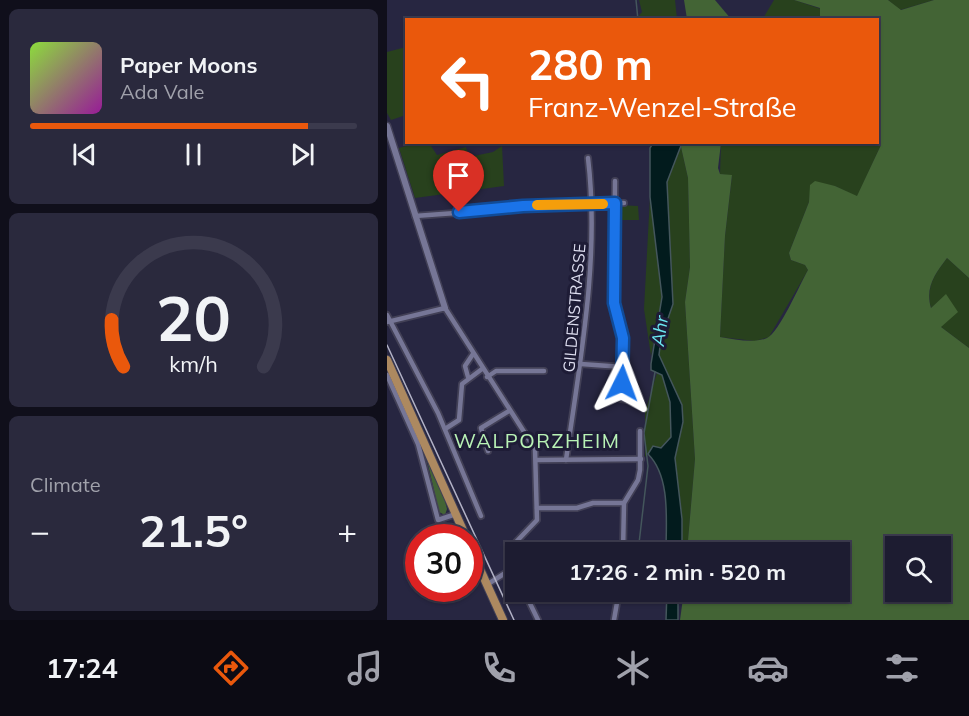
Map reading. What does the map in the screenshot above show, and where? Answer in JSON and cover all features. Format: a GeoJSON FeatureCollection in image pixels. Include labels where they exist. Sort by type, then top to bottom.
{"type":"FeatureCollection","features":[{"type":"Feature","properties":{"kind":"main road"},"geometry":{"type":"LineString","coordinates":[[387,360],[460,524]]}},
{"type":"Feature","properties":{"kind":"main road"},"geometry":{"type":"LineString","coordinates":[[483,575],[503,620]]}},
{"type":"Feature","properties":{"kind":"street"},"geometry":{"type":"LineString","coordinates":[[387,126],[445,308],[487,377],[532,443],[537,460],[535,524],[521,535],[517,542]]}},
{"type":"Feature","properties":{"kind":"street","name":"GILDENSTRASSE"},"geometry":{"type":"LineString","coordinates":[[566,460],[581,364],[591,240],[588,158]]}},
{"type":"Feature","properties":{"kind":"street"},"geometry":{"type":"LineString","coordinates":[[615,181],[614,303],[623,338],[621,399],[635,401]]}},
{"type":"Feature","properties":{"kind":"street"},"geometry":{"type":"LineString","coordinates":[[415,216],[624,203]]}},
{"type":"Feature","properties":{"kind":"street"},"geometry":{"type":"LineString","coordinates":[[445,308],[388,319],[445,429],[481,516]]}},
{"type":"Feature","properties":{"kind":"street"},"geometry":{"type":"LineString","coordinates":[[468,377],[465,366],[473,354]]}},
{"type":"Feature","properties":{"kind":"street"},"geometry":{"type":"LineString","coordinates":[[581,364],[623,366]]}},
{"type":"Feature","properties":{"kind":"street"},"geometry":{"type":"LineString","coordinates":[[445,429],[459,420],[460,390],[468,377],[482,369]]}},
{"type":"Feature","properties":{"kind":"street"},"geometry":{"type":"LineString","coordinates":[[487,377],[496,371],[544,371]]}},
{"type":"Feature","properties":{"kind":"street"},"geometry":{"type":"LineString","coordinates":[[387,375],[418,444],[438,520],[456,514]]}},
{"type":"Feature","properties":{"kind":"street"},"geometry":{"type":"LineString","coordinates":[[488,451],[481,428],[509,411]]}},
{"type":"Feature","properties":{"kind":"street"},"geometry":{"type":"LineString","coordinates":[[623,542],[624,503],[638,480],[637,459],[640,431]]}},
{"type":"Feature","properties":{"kind":"street"},"geometry":{"type":"LineString","coordinates":[[537,460],[637,459]]}},
{"type":"Feature","properties":{"kind":"street"},"geometry":{"type":"LineString","coordinates":[[537,508],[577,508],[593,502],[624,503]]}},
{"type":"Feature","properties":{"kind":"street"},"geometry":{"type":"LineString","coordinates":[[487,584],[505,573]]}},
{"type":"Feature","properties":{"kind":"street"},"geometry":{"type":"LineString","coordinates":[[529,602],[538,620]]}},
{"type":"Feature","properties":{"kind":"street"},"geometry":{"type":"LineString","coordinates":[[614,620],[617,602]]}},
{"type":"Feature","properties":{"kind":"green space"},"geometry":{"type":"Polygon","coordinates":[[[639,0],[675,0],[677,18],[637,18],[642,12],[639,0]]]}},
{"type":"Feature","properties":{"kind":"green space"},"geometry":{"type":"Polygon","coordinates":[[[684,0],[715,0],[730,18],[687,18],[684,0]]]}},
{"type":"Feature","properties":{"kind":"green space"},"geometry":{"type":"Polygon","coordinates":[[[774,0],[794,0],[821,9],[820,18],[763,18],[774,0]]]}},
{"type":"Feature","properties":{"kind":"green space"},"geometry":{"type":"Polygon","coordinates":[[[794,0],[888,0],[901,10],[934,0],[969,0],[969,278],[947,258],[935,275],[930,287],[929,300],[931,308],[946,294],[958,312],[941,327],[969,348],[969,620],[680,620],[682,602],[850,602],[850,542],[688,542],[695,459],[685,302],[690,267],[688,178],[681,147],[682,144],[721,144],[718,168],[720,174],[732,175],[725,236],[720,337],[750,341],[767,338],[783,318],[808,270],[805,265],[791,260],[789,253],[809,202],[810,185],[815,181],[835,186],[857,196],[881,145],[879,18],[820,18],[820,8],[794,0]]]}},
{"type":"Feature","properties":{"kind":"green space"},"geometry":{"type":"Polygon","coordinates":[[[888,0],[934,0],[900,10],[888,0]]]}},
{"type":"Feature","properties":{"kind":"green space"},"geometry":{"type":"Polygon","coordinates":[[[405,47],[405,115],[391,120],[387,113],[387,52],[405,47]]]}},
{"type":"Feature","properties":{"kind":"green space"},"geometry":{"type":"Polygon","coordinates":[[[879,132],[881,133],[881,145],[857,197],[835,186],[811,185],[809,202],[789,253],[791,260],[805,265],[808,270],[769,337],[755,341],[720,337],[725,236],[732,176],[720,174],[721,144],[879,144],[879,132]]]}},
{"type":"Feature","properties":{"kind":"green space"},"geometry":{"type":"Polygon","coordinates":[[[413,144],[430,144],[437,155],[466,147],[469,157],[493,152],[502,146],[504,186],[415,198],[399,148],[413,144]]]}},
{"type":"Feature","properties":{"kind":"green space"},"geometry":{"type":"Polygon","coordinates":[[[681,147],[688,178],[690,267],[685,302],[695,459],[688,542],[682,542],[682,519],[675,458],[683,422],[682,405],[659,355],[661,339],[673,304],[667,182],[681,147]]]}},
{"type":"Feature","properties":{"kind":"green space"},"geometry":{"type":"Polygon","coordinates":[[[650,197],[662,297],[651,356],[644,309],[650,197]]]}},
{"type":"Feature","properties":{"kind":"green space"},"geometry":{"type":"Polygon","coordinates":[[[617,205],[638,206],[639,220],[622,220],[622,216],[617,216],[617,205]]]}},
{"type":"Feature","properties":{"kind":"green space"},"geometry":{"type":"Polygon","coordinates":[[[947,258],[969,278],[969,348],[941,327],[946,295],[931,308],[930,287],[947,258]]]}},
{"type":"Feature","properties":{"kind":"green space"},"geometry":{"type":"Polygon","coordinates":[[[657,373],[662,375],[670,402],[671,437],[660,448],[653,446],[645,457],[645,412],[657,373]]]}},
{"type":"Feature","properties":{"kind":"green space"},"geometry":{"type":"Polygon","coordinates":[[[424,447],[445,501],[447,509],[445,515],[439,512],[424,447]]]}},
{"type":"Feature","properties":{"kind":"water","name":"Ahr"},"geometry":{"type":"Polygon","coordinates":[[[652,144],[682,144],[667,182],[673,304],[661,339],[659,355],[682,405],[683,422],[675,458],[682,519],[682,542],[666,542],[664,487],[661,475],[648,454],[653,446],[661,448],[671,437],[670,402],[662,375],[651,370],[662,297],[650,197],[650,148],[652,144]]]}},
{"type":"Feature","properties":{"kind":"water"},"geometry":{"type":"Polygon","coordinates":[[[667,602],[678,602],[678,620],[666,620],[667,602]]]}},
{"type":"Feature","properties":{"kind":"waterway"},"geometry":{"type":"LineString","coordinates":[[636,0],[638,18]]}},
{"type":"Feature","properties":{"kind":"waterway"},"geometry":{"type":"LineString","coordinates":[[639,542],[648,466],[644,433],[655,372]]}},
{"type":"Feature","properties":{"kind":"railway"},"geometry":{"type":"LineString","coordinates":[[387,345],[514,620]]}},
{"type":"Feature","properties":{"kind":"slow traffic"},"geometry":{"type":"LineString","coordinates":[[537,205],[603,204]]}},
{"type":"Feature","properties":{"kind":"district","name":"WALPORZHEIM"},"geometry":{"type":"Point","coordinates":[537,441]}},
{"type":"Feature","properties":{"kind":"route"},"geometry":{"type":"LineString","coordinates":[[459,212],[523,206],[615,203],[614,303],[623,338],[622,383]]}}]}
